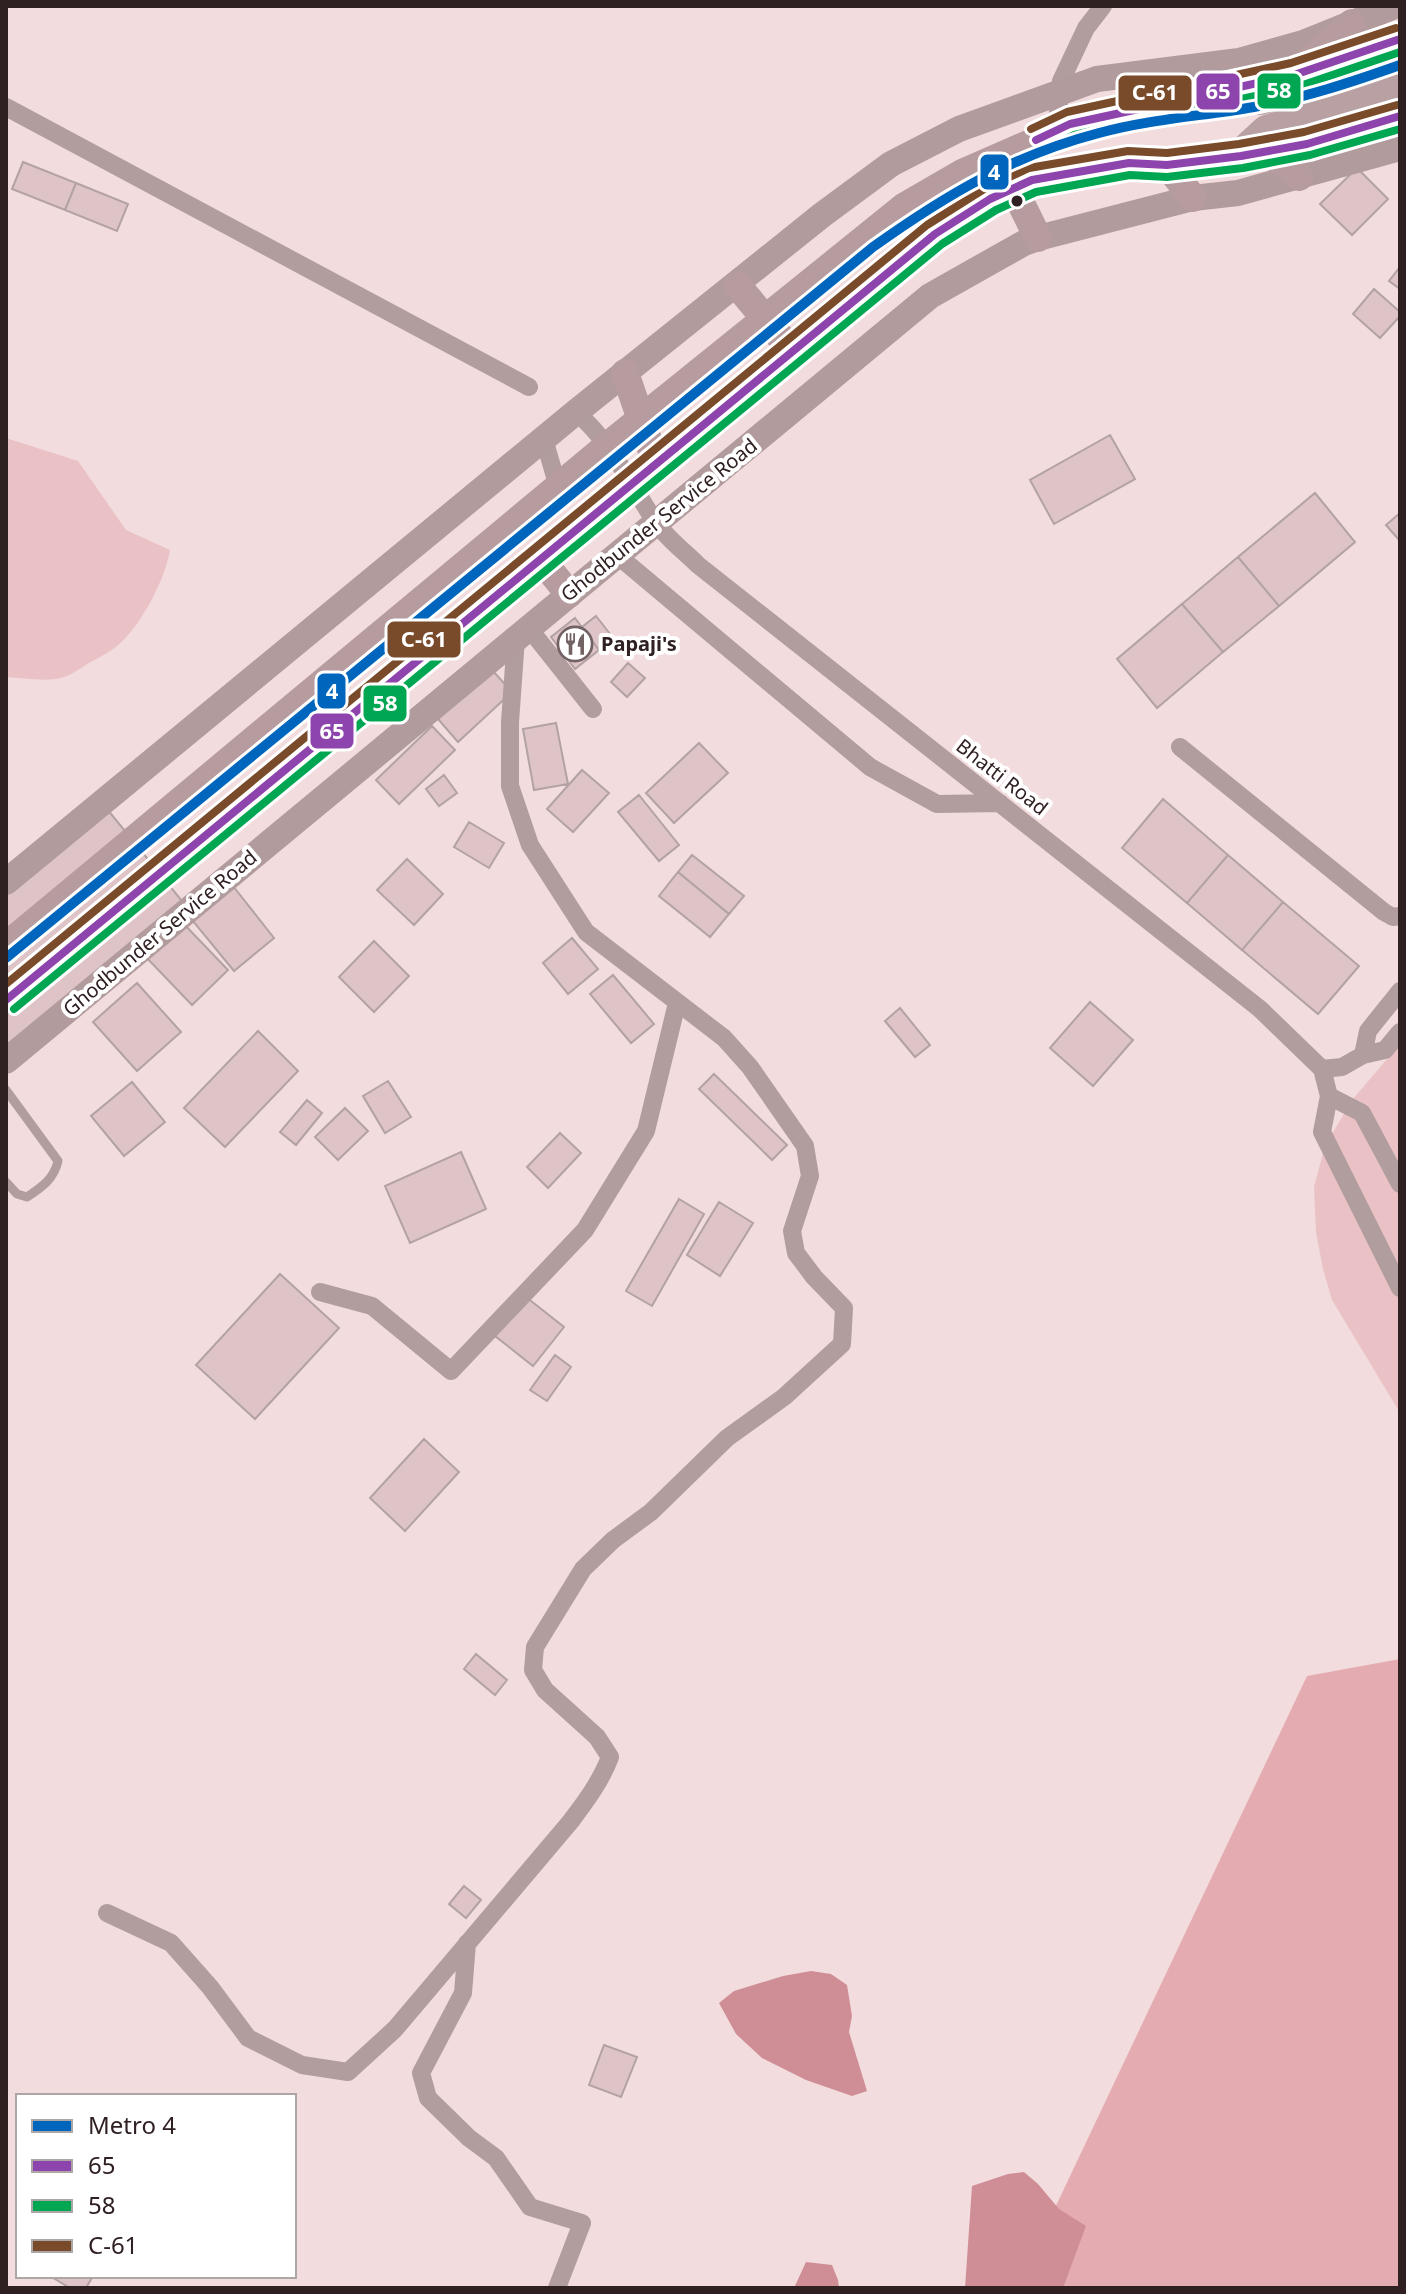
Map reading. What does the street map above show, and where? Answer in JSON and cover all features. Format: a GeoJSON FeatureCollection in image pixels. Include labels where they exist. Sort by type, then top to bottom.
{"type":"FeatureCollection","features":[{"type":"Feature","properties":{"kind":"highway"},"geometry":{"type":"LineString","coordinates":[[1245,93],[1400,57]]}},
{"type":"Feature","properties":{"kind":"highway"},"geometry":{"type":"LineString","coordinates":[[1258,146],[1400,89]]}},
{"type":"Feature","properties":{"kind":"main road"},"geometry":{"type":"LineString","coordinates":[[1294,75],[1352,23]]}},
{"type":"Feature","properties":{"kind":"main road"},"geometry":{"type":"LineString","coordinates":[[6,946],[606,447],[905,206],[962,173],[1070,124],[1245,93],[1400,39]]}},
{"type":"Feature","properties":{"kind":"main road"},"geometry":{"type":"LineString","coordinates":[[6,1000],[935,234],[1013,187],[1032,180],[1129,163],[1167,165],[1258,146],[1307,144],[1400,116]]}},
{"type":"Feature","properties":{"kind":"main road"},"geometry":{"type":"LineString","coordinates":[[1258,146],[1299,177]]}},
{"type":"Feature","properties":{"kind":"main road"},"geometry":{"type":"LineString","coordinates":[[1167,165],[1193,198]]}},
{"type":"Feature","properties":{"kind":"main road"},"geometry":{"type":"LineString","coordinates":[[1013,187],[1038,238]]}},
{"type":"Feature","properties":{"kind":"main road"},"geometry":{"type":"LineString","coordinates":[[737,285],[792,351]]}},
{"type":"Feature","properties":{"kind":"main road"},"geometry":{"type":"LineString","coordinates":[[625,373],[656,463]]}},
{"type":"Feature","properties":{"kind":"main road"},"geometry":{"type":"LineString","coordinates":[[540,558],[569,594]]}},
{"type":"Feature","properties":{"kind":"street"},"geometry":{"type":"LineString","coordinates":[[6,882],[576,412],[822,215],[891,164],[959,129],[1097,79],[1239,61],[1303,43],[1395,6]]}},
{"type":"Feature","properties":{"kind":"street"},"geometry":{"type":"LineString","coordinates":[[1056,132],[1061,81],[1093,10]]}},
{"type":"Feature","properties":{"kind":"street"},"geometry":{"type":"LineString","coordinates":[[6,107],[529,387]]}},
{"type":"Feature","properties":{"kind":"street","name":"Ghodbunder Service Road"},"geometry":{"type":"LineString","coordinates":[[6,1061],[930,296],[1038,238],[1193,198],[1238,193],[1400,148]]}},
{"type":"Feature","properties":{"kind":"street","name":"Bhatti Road"},"geometry":{"type":"LineString","coordinates":[[576,412],[590,424],[656,523],[698,565],[1260,1009],[1322,1069]]}},
{"type":"Feature","properties":{"kind":"street"},"geometry":{"type":"LineString","coordinates":[[544,439],[558,487]]}},
{"type":"Feature","properties":{"kind":"street"},"geometry":{"type":"LineString","coordinates":[[617,555],[870,767],[937,804],[1000,803]]}},
{"type":"Feature","properties":{"kind":"street"},"geometry":{"type":"LineString","coordinates":[[522,632],[593,709]]}},
{"type":"Feature","properties":{"kind":"street"},"geometry":{"type":"LineString","coordinates":[[107,1913],[171,1943],[210,1987],[248,2038],[302,2065],[348,2072],[395,2029],[571,1821],[604,1772],[610,1757],[597,1737],[545,1690],[533,1670],[535,1647],[583,1569],[613,1540],[651,1512],[727,1438],[784,1397],[842,1344],[844,1308],[796,1253],[792,1231],[810,1176],[805,1146],[750,1067],[724,1038],[586,932],[530,845],[510,786],[510,722],[522,632]]}},
{"type":"Feature","properties":{"kind":"street"},"geometry":{"type":"LineString","coordinates":[[1180,747],[1384,912],[1393,917],[1400,916]]}},
{"type":"Feature","properties":{"kind":"street"},"geometry":{"type":"LineString","coordinates":[[1363,1055],[1368,1031],[1400,991]]}},
{"type":"Feature","properties":{"kind":"street"},"geometry":{"type":"LineString","coordinates":[[320,1292],[372,1306],[451,1371],[585,1230],[639,1144],[646,1131],[677,1003]]}},
{"type":"Feature","properties":{"kind":"street"},"geometry":{"type":"LineString","coordinates":[[1400,1032],[1385,1050],[1363,1055],[1342,1067],[1322,1069],[1329,1096],[1322,1132],[1400,1288]]}},
{"type":"Feature","properties":{"kind":"street"},"geometry":{"type":"LineString","coordinates":[[1329,1096],[1362,1113],[1400,1184]]}},
{"type":"Feature","properties":{"kind":"street"},"geometry":{"type":"LineString","coordinates":[[467,1943],[463,1993],[421,2073],[428,2098],[469,2138],[496,2158],[530,2207],[582,2223],[557,2288]]}},
{"type":"Feature","properties":{"kind":"lane"},"geometry":{"type":"LineString","coordinates":[[6,1090],[58,1161],[55,1173],[44,1186],[27,1197],[17,1194],[6,1182]]}},
{"type":"Feature","properties":{"kind":"shaded area"},"geometry":{"type":"Polygon","coordinates":[[[6,438],[78,461],[126,530],[170,550],[150,603],[125,639],[110,651],[61,678],[6,677],[6,438]]]}},
{"type":"Feature","properties":{"kind":"shaded area"},"geometry":{"type":"Polygon","coordinates":[[[1400,1044],[1400,1413],[1332,1300],[1316,1232],[1314,1187],[1325,1146],[1352,1100],[1400,1044]]]}},
{"type":"Feature","properties":{"kind":"shaded area"},"geometry":{"type":"Polygon","coordinates":[[[1400,1659],[1400,2288],[1017,2288],[1307,1676],[1400,1659]]]}},
{"type":"Feature","properties":{"kind":"shaded area"},"geometry":{"type":"Polygon","coordinates":[[[811,1971],[831,1974],[847,1985],[852,2016],[849,2032],[867,2091],[852,2096],[806,2080],[762,2058],[736,2034],[719,2003],[734,1991],[811,1971]]]}},
{"type":"Feature","properties":{"kind":"shaded area"},"geometry":{"type":"Polygon","coordinates":[[[1024,2172],[1059,2209],[1086,2226],[1063,2288],[965,2288],[972,2186],[1024,2172]]]}},
{"type":"Feature","properties":{"kind":"shaded area"},"geometry":{"type":"Polygon","coordinates":[[[806,2262],[832,2265],[839,2288],[794,2288],[806,2262]]]}},
{"type":"Feature","properties":{"kind":"building"},"geometry":{"type":"Polygon","coordinates":[[[23,162],[76,183],[65,210],[12,189],[23,162]]]}},
{"type":"Feature","properties":{"kind":"building"},"geometry":{"type":"Polygon","coordinates":[[[1357,168],[1388,199],[1352,235],[1320,204],[1357,168]]]}},
{"type":"Feature","properties":{"kind":"building"},"geometry":{"type":"Polygon","coordinates":[[[76,183],[128,204],[117,231],[65,210],[76,183]]]}},
{"type":"Feature","properties":{"kind":"building"},"geometry":{"type":"Polygon","coordinates":[[[1400,267],[1400,289],[1389,281],[1400,267]]]}},
{"type":"Feature","properties":{"kind":"building"},"geometry":{"type":"Polygon","coordinates":[[[1374,289],[1400,312],[1400,316],[1380,338],[1353,314],[1374,289]]]}},
{"type":"Feature","properties":{"kind":"building"},"geometry":{"type":"Polygon","coordinates":[[[1110,435],[1135,479],[1054,524],[1030,480],[1110,435]]]}},
{"type":"Feature","properties":{"kind":"building"},"geometry":{"type":"Polygon","coordinates":[[[1315,493],[1355,542],[1279,606],[1238,557],[1315,493]]]}},
{"type":"Feature","properties":{"kind":"building"},"geometry":{"type":"Polygon","coordinates":[[[1400,513],[1400,541],[1386,525],[1400,513]]]}},
{"type":"Feature","properties":{"kind":"building"},"geometry":{"type":"Polygon","coordinates":[[[1238,557],[1279,606],[1223,652],[1182,604],[1238,557]]]}},
{"type":"Feature","properties":{"kind":"building"},"geometry":{"type":"Polygon","coordinates":[[[1182,604],[1223,652],[1157,708],[1117,659],[1182,604]]]}},
{"type":"Feature","properties":{"kind":"building"},"geometry":{"type":"Polygon","coordinates":[[[596,616],[614,639],[599,650],[582,627],[596,616]]]}},
{"type":"Feature","properties":{"kind":"building","name":"Papaji's"},"geometry":{"type":"Polygon","coordinates":[[[575,618],[599,650],[575,669],[551,637],[575,618]]]}},
{"type":"Feature","properties":{"kind":"building"},"geometry":{"type":"Polygon","coordinates":[[[628,663],[645,678],[627,697],[611,682],[628,663]]]}},
{"type":"Feature","properties":{"kind":"building"},"geometry":{"type":"Polygon","coordinates":[[[492,670],[512,692],[458,742],[438,719],[492,670]]]}},
{"type":"Feature","properties":{"kind":"building"},"geometry":{"type":"Polygon","coordinates":[[[556,723],[568,784],[534,790],[523,729],[556,723]]]}},
{"type":"Feature","properties":{"kind":"building"},"geometry":{"type":"Polygon","coordinates":[[[432,726],[455,750],[399,804],[376,780],[432,726]]]}},
{"type":"Feature","properties":{"kind":"building"},"geometry":{"type":"Polygon","coordinates":[[[699,743],[728,773],[674,823],[646,793],[699,743]]]}},
{"type":"Feature","properties":{"kind":"building"},"geometry":{"type":"Polygon","coordinates":[[[582,770],[609,793],[573,832],[547,809],[582,770]]]}},
{"type":"Feature","properties":{"kind":"building"},"geometry":{"type":"Polygon","coordinates":[[[444,775],[457,793],[439,806],[426,789],[444,775]]]}},
{"type":"Feature","properties":{"kind":"building"},"geometry":{"type":"Polygon","coordinates":[[[639,795],[679,845],[659,861],[618,812],[639,795]]]}},
{"type":"Feature","properties":{"kind":"building"},"geometry":{"type":"Polygon","coordinates":[[[1163,799],[1228,855],[1187,903],[1122,848],[1163,799]]]}},
{"type":"Feature","properties":{"kind":"building"},"geometry":{"type":"Polygon","coordinates":[[[107,809],[182,901],[6,1047],[6,893],[107,809]]]}},
{"type":"Feature","properties":{"kind":"building"},"geometry":{"type":"Polygon","coordinates":[[[469,822],[504,843],[489,868],[454,847],[469,822]]]}},
{"type":"Feature","properties":{"kind":"building"},"geometry":{"type":"Polygon","coordinates":[[[692,855],[744,896],[729,914],[678,872],[692,855]]]}},
{"type":"Feature","properties":{"kind":"building"},"geometry":{"type":"Polygon","coordinates":[[[1228,855],[1283,902],[1242,950],[1187,903],[1228,855]]]}},
{"type":"Feature","properties":{"kind":"building"},"geometry":{"type":"Polygon","coordinates":[[[407,859],[443,894],[414,925],[377,890],[407,859]]]}},
{"type":"Feature","properties":{"kind":"building"},"geometry":{"type":"Polygon","coordinates":[[[678,872],[729,914],[710,937],[659,896],[678,872]]]}},
{"type":"Feature","properties":{"kind":"building"},"geometry":{"type":"Polygon","coordinates":[[[233,886],[274,938],[234,971],[192,920],[233,886]]]}},
{"type":"Feature","properties":{"kind":"building"},"geometry":{"type":"Polygon","coordinates":[[[1283,902],[1359,966],[1318,1014],[1242,950],[1283,902]]]}},
{"type":"Feature","properties":{"kind":"building"},"geometry":{"type":"Polygon","coordinates":[[[180,920],[228,970],[192,1005],[143,954],[180,920]]]}},
{"type":"Feature","properties":{"kind":"building"},"geometry":{"type":"Polygon","coordinates":[[[572,938],[598,969],[568,994],[543,963],[572,938]]]}},
{"type":"Feature","properties":{"kind":"building"},"geometry":{"type":"Polygon","coordinates":[[[374,941],[409,976],[374,1012],[339,977],[374,941]]]}},
{"type":"Feature","properties":{"kind":"building"},"geometry":{"type":"Polygon","coordinates":[[[613,975],[654,1024],[631,1043],[590,994],[613,975]]]}},
{"type":"Feature","properties":{"kind":"building"},"geometry":{"type":"Polygon","coordinates":[[[137,983],[181,1032],[137,1071],[93,1022],[137,983]]]}},
{"type":"Feature","properties":{"kind":"building"},"geometry":{"type":"Polygon","coordinates":[[[1090,1002],[1133,1040],[1093,1086],[1050,1048],[1090,1002]]]}},
{"type":"Feature","properties":{"kind":"building"},"geometry":{"type":"Polygon","coordinates":[[[900,1008],[930,1045],[915,1057],[885,1021],[900,1008]]]}},
{"type":"Feature","properties":{"kind":"building"},"geometry":{"type":"Polygon","coordinates":[[[258,1031],[298,1071],[225,1147],[184,1108],[258,1031]]]}},
{"type":"Feature","properties":{"kind":"building"},"geometry":{"type":"Polygon","coordinates":[[[714,1074],[787,1145],[772,1160],[699,1089],[714,1074]]]}},
{"type":"Feature","properties":{"kind":"building"},"geometry":{"type":"Polygon","coordinates":[[[388,1081],[411,1117],[385,1133],[363,1096],[388,1081]]]}},
{"type":"Feature","properties":{"kind":"building"},"geometry":{"type":"Polygon","coordinates":[[[132,1082],[165,1122],[124,1156],[91,1116],[132,1082]]]}},
{"type":"Feature","properties":{"kind":"building"},"geometry":{"type":"Polygon","coordinates":[[[307,1100],[322,1113],[296,1145],[280,1132],[307,1100]]]}},
{"type":"Feature","properties":{"kind":"building"},"geometry":{"type":"Polygon","coordinates":[[[345,1108],[368,1131],[338,1160],[315,1137],[345,1108]]]}},
{"type":"Feature","properties":{"kind":"building"},"geometry":{"type":"Polygon","coordinates":[[[560,1133],[581,1153],[548,1188],[527,1167],[560,1133]]]}},
{"type":"Feature","properties":{"kind":"building"},"geometry":{"type":"Polygon","coordinates":[[[461,1152],[486,1209],[410,1243],[385,1186],[461,1152]]]}},
{"type":"Feature","properties":{"kind":"building"},"geometry":{"type":"Polygon","coordinates":[[[679,1199],[704,1214],[652,1306],[626,1291],[679,1199]]]}},
{"type":"Feature","properties":{"kind":"building"},"geometry":{"type":"Polygon","coordinates":[[[719,1202],[753,1223],[720,1276],[687,1255],[719,1202]]]}},
{"type":"Feature","properties":{"kind":"building"},"geometry":{"type":"Polygon","coordinates":[[[280,1274],[339,1328],[255,1419],[196,1365],[280,1274]]]}},
{"type":"Feature","properties":{"kind":"building"},"geometry":{"type":"Polygon","coordinates":[[[526,1297],[564,1327],[533,1366],[495,1336],[526,1297]]]}},
{"type":"Feature","properties":{"kind":"building"},"geometry":{"type":"Polygon","coordinates":[[[555,1355],[571,1367],[547,1401],[530,1390],[555,1355]]]}},
{"type":"Feature","properties":{"kind":"building"},"geometry":{"type":"Polygon","coordinates":[[[424,1439],[459,1472],[405,1531],[370,1498],[424,1439]]]}},
{"type":"Feature","properties":{"kind":"building"},"geometry":{"type":"Polygon","coordinates":[[[476,1654],[507,1680],[495,1695],[464,1669],[476,1654]]]}},
{"type":"Feature","properties":{"kind":"building"},"geometry":{"type":"Polygon","coordinates":[[[464,1886],[481,1900],[466,1918],[449,1904],[464,1886]]]}},
{"type":"Feature","properties":{"kind":"building"},"geometry":{"type":"Polygon","coordinates":[[[604,2045],[637,2057],[621,2097],[589,2085],[604,2045]]]}},
{"type":"Feature","properties":{"kind":"building"},"geometry":{"type":"Polygon","coordinates":[[[53,2278],[92,2278],[86,2288],[70,2288],[53,2278]]]}},
{"type":"Feature","properties":{"kind":"metro line","name":"4"},"geometry":{"type":"LineString","coordinates":[[6,958],[873,247],[927,210],[1008,165],[1067,142],[1138,124],[1291,99],[1400,65]]}},
{"type":"Feature","properties":{"kind":"transit line","name":"C-61"},"geometry":{"type":"LineString","coordinates":[[1031,129],[1067,112],[1291,63],[1396,28]]}},
{"type":"Feature","properties":{"kind":"transit line","name":"65"},"geometry":{"type":"LineString","coordinates":[[1036,140],[1070,124],[1294,75],[1400,39]]}},
{"type":"Feature","properties":{"kind":"transit line","name":"58"},"geometry":{"type":"LineString","coordinates":[[1041,151],[1074,135],[1297,87],[1400,52]]}},
{"type":"Feature","properties":{"kind":"transit line","name":"C-61"},"geometry":{"type":"LineString","coordinates":[[6,984],[927,225],[984,189],[1029,168],[1128,151],[1167,153],[1239,144],[1304,132],[1397,105]]}},
{"type":"Feature","properties":{"kind":"transit line","name":"65"},"geometry":{"type":"LineString","coordinates":[[6,1000],[935,234],[990,199],[1032,180],[1129,163],[1167,165],[1241,156],[1307,144],[1400,116]]}},
{"type":"Feature","properties":{"kind":"transit line","name":"58"},"geometry":{"type":"LineString","coordinates":[[14,1009],[942,244],[996,210],[1036,192],[1130,175],[1167,177],[1243,168],[1310,155],[1400,129]]}},
{"type":"Feature","properties":{"kind":"place","name":"Papaji's"},"geometry":{"type":"Point","coordinates":[575,644]}}]}
